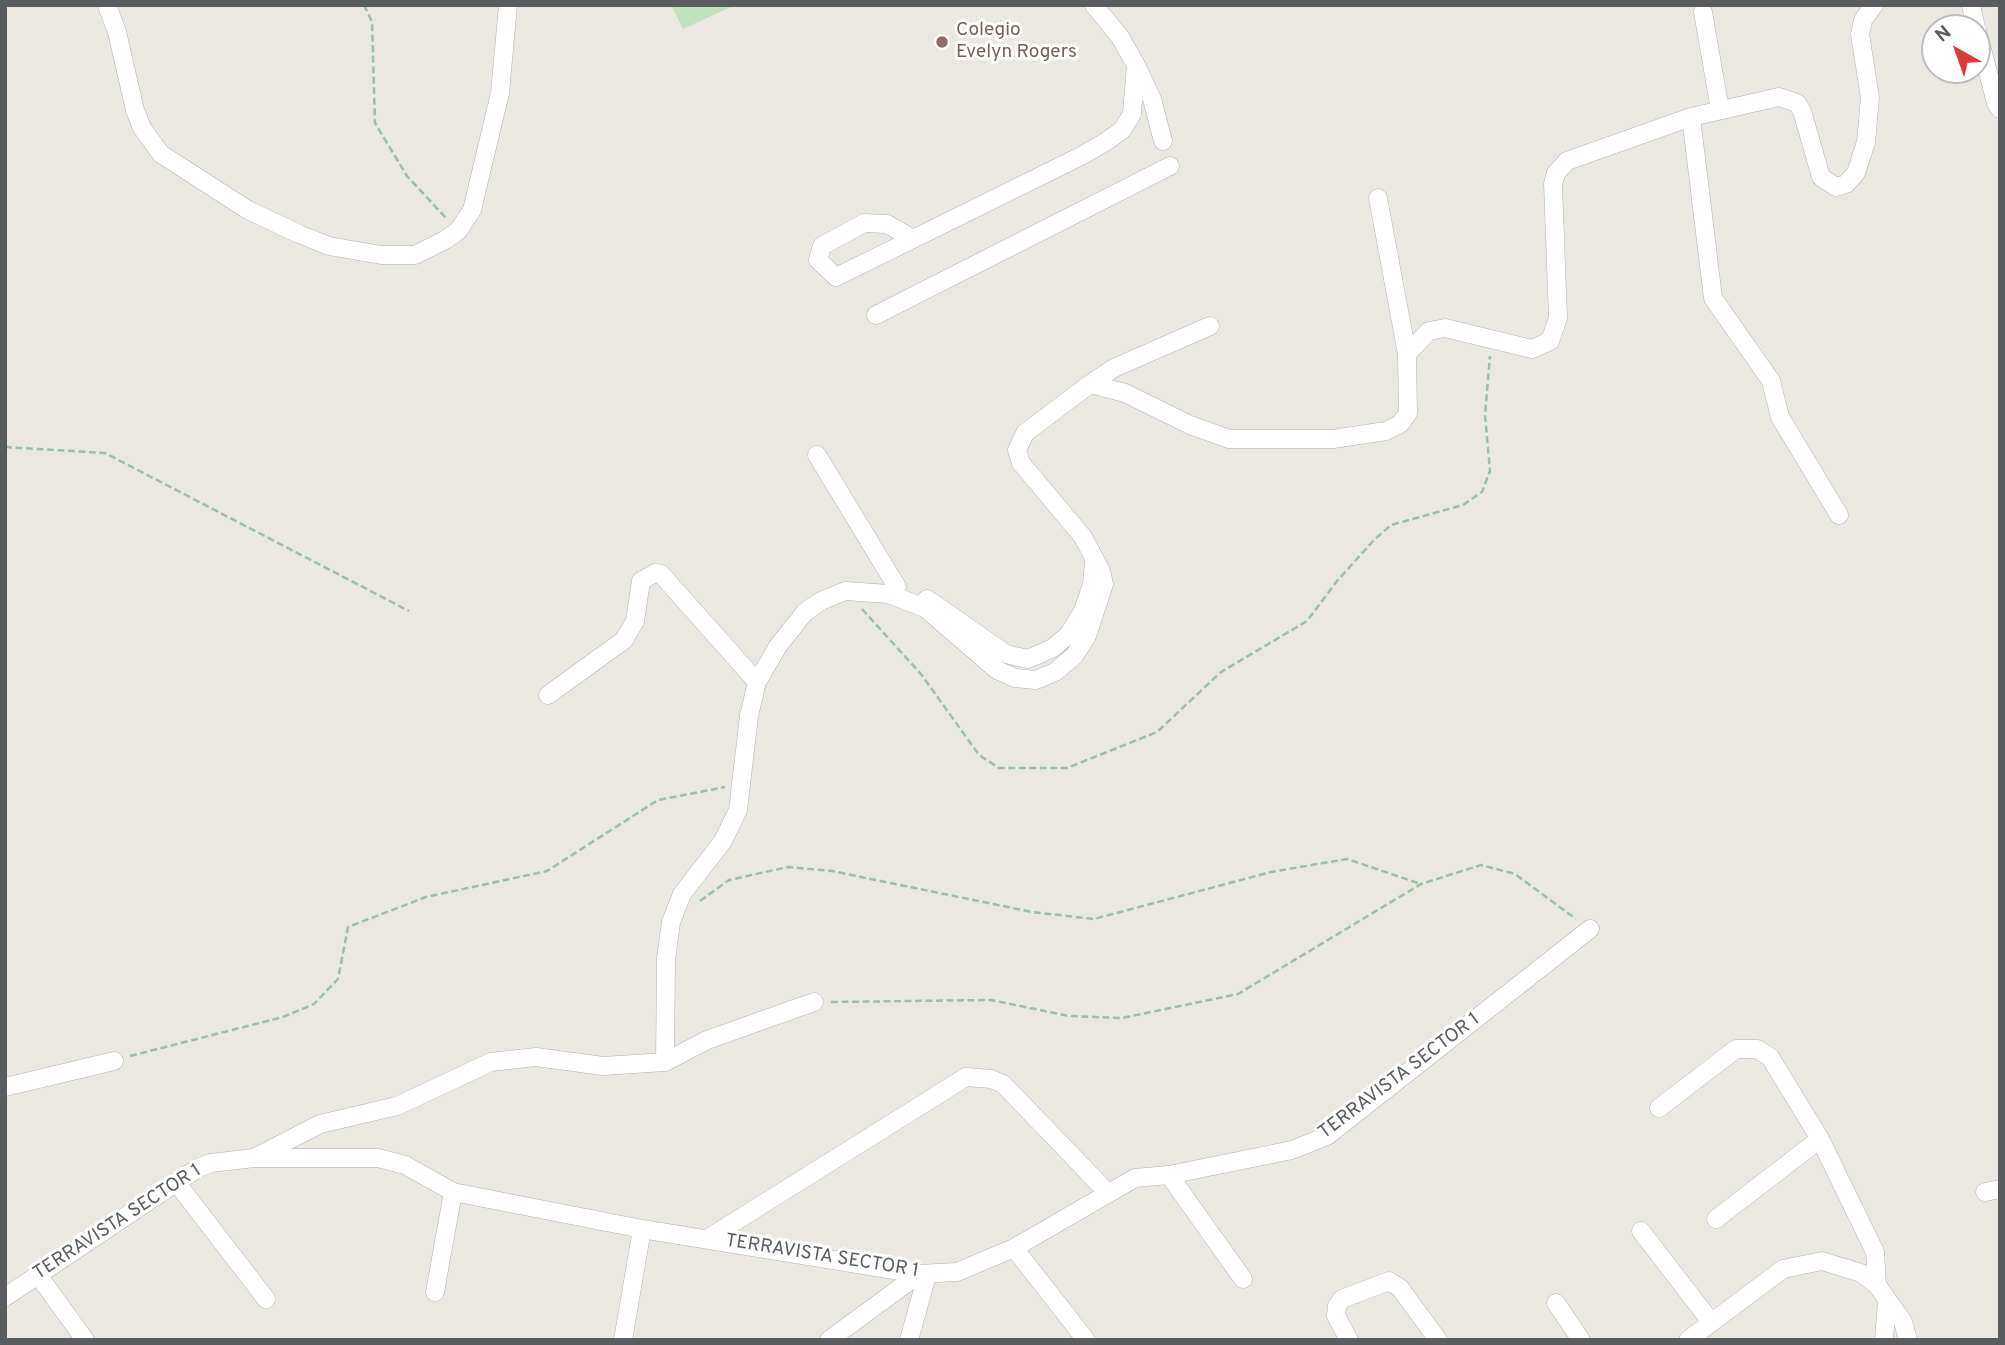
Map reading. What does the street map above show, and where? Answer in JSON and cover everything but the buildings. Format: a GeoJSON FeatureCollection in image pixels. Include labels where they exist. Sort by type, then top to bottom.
{"type":"FeatureCollection","features":[{"type":"Feature","properties":{"kind":"street"},"geometry":{"type":"LineString","coordinates":[[107,5],[117,32],[142,128],[161,154],[181,170],[248,210],[299,234],[360,253],[415,255],[458,231],[472,210],[500,93],[508,5]]}},
{"type":"Feature","properties":{"kind":"street"},"geometry":{"type":"LineString","coordinates":[[1094,5],[1120,37],[1136,65],[1152,99],[1163,141],[1128,122]]}},
{"type":"Feature","properties":{"kind":"street"},"geometry":{"type":"LineString","coordinates":[[1407,354],[1422,336],[1445,328],[1532,349],[1550,341],[1556,328],[1553,184],[1559,168],[1573,159],[1691,117],[1779,97],[1797,103],[1806,120],[1821,177],[1836,187],[1846,184],[1856,173],[1867,142],[1870,98],[1860,34],[1863,20],[1874,5]]}},
{"type":"Feature","properties":{"kind":"street"},"geometry":{"type":"LineString","coordinates":[[1703,12],[1720,110]]}},
{"type":"Feature","properties":{"kind":"street"},"geometry":{"type":"LineString","coordinates":[[913,239],[879,222],[857,226],[819,251],[819,262],[836,277],[913,239],[1081,156],[1115,136],[1128,122],[1134,105],[1136,65]]}},
{"type":"Feature","properties":{"kind":"street"},"geometry":{"type":"LineString","coordinates":[[1991,84],[2000,109]]}},
{"type":"Feature","properties":{"kind":"street"},"geometry":{"type":"LineString","coordinates":[[1691,117],[1713,298],[1770,381],[1780,417],[1839,515]]}},
{"type":"Feature","properties":{"kind":"street"},"geometry":{"type":"LineString","coordinates":[[876,315],[1170,166]]}},
{"type":"Feature","properties":{"kind":"street"},"geometry":{"type":"LineString","coordinates":[[1090,384],[1125,393],[1190,425],[1229,439],[1333,439],[1377,435],[1400,424],[1408,413],[1407,354],[1378,198]]}},
{"type":"Feature","properties":{"kind":"street"},"geometry":{"type":"LineString","coordinates":[[665,1062],[666,960],[671,922],[682,894],[723,841],[738,810],[749,716],[757,682],[778,646],[805,612],[821,601],[845,591],[867,592],[911,601],[925,608],[997,670],[1016,678],[1036,680],[1055,672],[1074,656],[1087,636],[1097,615],[1104,584],[1094,556],[1083,537],[1021,463],[1017,450],[1026,433],[1114,368],[1210,326]]}},
{"type":"Feature","properties":{"kind":"street"},"geometry":{"type":"LineString","coordinates":[[817,455],[897,587]]}},
{"type":"Feature","properties":{"kind":"street"},"geometry":{"type":"LineString","coordinates":[[867,592],[897,587],[934,602],[1006,654],[1028,659],[1053,648],[1069,634],[1083,611],[1092,584],[1094,556]]}},
{"type":"Feature","properties":{"kind":"street"},"geometry":{"type":"LineString","coordinates":[[548,695],[624,640],[635,621],[641,580],[655,572],[661,574],[757,682]]}},
{"type":"Feature","properties":{"kind":"street","name":"TERRAVISTA SECTOR 1"},"geometry":{"type":"LineString","coordinates":[[5,1297],[176,1182],[211,1163],[254,1158],[378,1158],[405,1165],[453,1192],[642,1228],[923,1274],[965,1270],[1014,1248],[1135,1178],[1169,1175],[1292,1150],[1327,1136],[1590,929]]}},
{"type":"Feature","properties":{"kind":"street"},"geometry":{"type":"LineString","coordinates":[[254,1158],[320,1124],[397,1106],[491,1062],[536,1057],[603,1066],[665,1062],[707,1040],[814,1002]]}},
{"type":"Feature","properties":{"kind":"street"},"geometry":{"type":"LineString","coordinates":[[1659,1108],[1730,1052],[1750,1048],[1770,1057],[1820,1139],[1875,1252],[1877,1285]]}},
{"type":"Feature","properties":{"kind":"street"},"geometry":{"type":"LineString","coordinates":[[5,1087],[114,1061]]}},
{"type":"Feature","properties":{"kind":"street"},"geometry":{"type":"LineString","coordinates":[[707,1239],[966,1077],[991,1079],[1003,1084],[1108,1193]]}},
{"type":"Feature","properties":{"kind":"street"},"geometry":{"type":"LineString","coordinates":[[1716,1219],[1820,1139]]}},
{"type":"Feature","properties":{"kind":"street"},"geometry":{"type":"LineString","coordinates":[[1169,1175],[1243,1279]]}},
{"type":"Feature","properties":{"kind":"street"},"geometry":{"type":"LineString","coordinates":[[176,1182],[266,1299]]}},
{"type":"Feature","properties":{"kind":"street"},"geometry":{"type":"LineString","coordinates":[[435,1292],[453,1192]]}},
{"type":"Feature","properties":{"kind":"street"},"geometry":{"type":"LineString","coordinates":[[623,1340],[642,1228]]}},
{"type":"Feature","properties":{"kind":"street"},"geometry":{"type":"LineString","coordinates":[[1641,1231],[1711,1322]]}},
{"type":"Feature","properties":{"kind":"street"},"geometry":{"type":"LineString","coordinates":[[1014,1248],[1086,1340]]}},
{"type":"Feature","properties":{"kind":"street"},"geometry":{"type":"LineString","coordinates":[[1688,1340],[1766,1280],[1802,1263],[1822,1261],[1842,1265],[1877,1285],[1903,1322],[1908,1340]]}},
{"type":"Feature","properties":{"kind":"street"},"geometry":{"type":"LineString","coordinates":[[829,1340],[923,1274]]}},
{"type":"Feature","properties":{"kind":"street"},"geometry":{"type":"LineString","coordinates":[[909,1340],[923,1274]]}},
{"type":"Feature","properties":{"kind":"street"},"geometry":{"type":"LineString","coordinates":[[38,1275],[85,1340]]}},
{"type":"Feature","properties":{"kind":"street"},"geometry":{"type":"LineString","coordinates":[[1349,1340],[1336,1316],[1337,1306],[1342,1298],[1389,1281],[1401,1288],[1438,1340]]}},
{"type":"Feature","properties":{"kind":"street"},"geometry":{"type":"LineString","coordinates":[[1884,1340],[1887,1301]]}},
{"type":"Feature","properties":{"kind":"street"},"geometry":{"type":"LineString","coordinates":[[1556,1303],[1581,1340]]}},
{"type":"Feature","properties":{"kind":"path"},"geometry":{"type":"LineString","coordinates":[[364,5],[372,22],[375,123],[407,176],[458,231]]}},
{"type":"Feature","properties":{"kind":"path"},"geometry":{"type":"LineString","coordinates":[[845,591],[921,674],[979,755],[999,768],[1068,768],[1157,732],[1222,672],[1307,621],[1337,581],[1391,525],[1463,505],[1482,492],[1490,471],[1485,415],[1491,340]]}},
{"type":"Feature","properties":{"kind":"path"},"geometry":{"type":"LineString","coordinates":[[5,447],[105,453],[409,611]]}},
{"type":"Feature","properties":{"kind":"path"},"geometry":{"type":"LineString","coordinates":[[114,1061],[283,1017],[314,1004],[338,979],[348,927],[426,897],[547,871],[658,800],[742,784]]}},
{"type":"Feature","properties":{"kind":"path"},"geometry":{"type":"LineString","coordinates":[[671,922],[729,880],[788,867],[832,872],[1032,912],[1094,919],[1270,872],[1347,859],[1421,884]]}},
{"type":"Feature","properties":{"kind":"path"},"geometry":{"type":"LineString","coordinates":[[814,1002],[991,1000],[1069,1016],[1122,1018],[1238,994],[1421,884],[1481,865],[1515,874],[1590,929]]}},
{"type":"Feature","properties":{"kind":"green space"},"geometry":{"type":"Polygon","coordinates":[[[671,5],[735,5],[683,29],[671,5]]]}},
{"type":"Feature","properties":{"kind":"place","name":"Colegio Evelyn Rogers"},"geometry":{"type":"Point","coordinates":[942,42]}}]}
